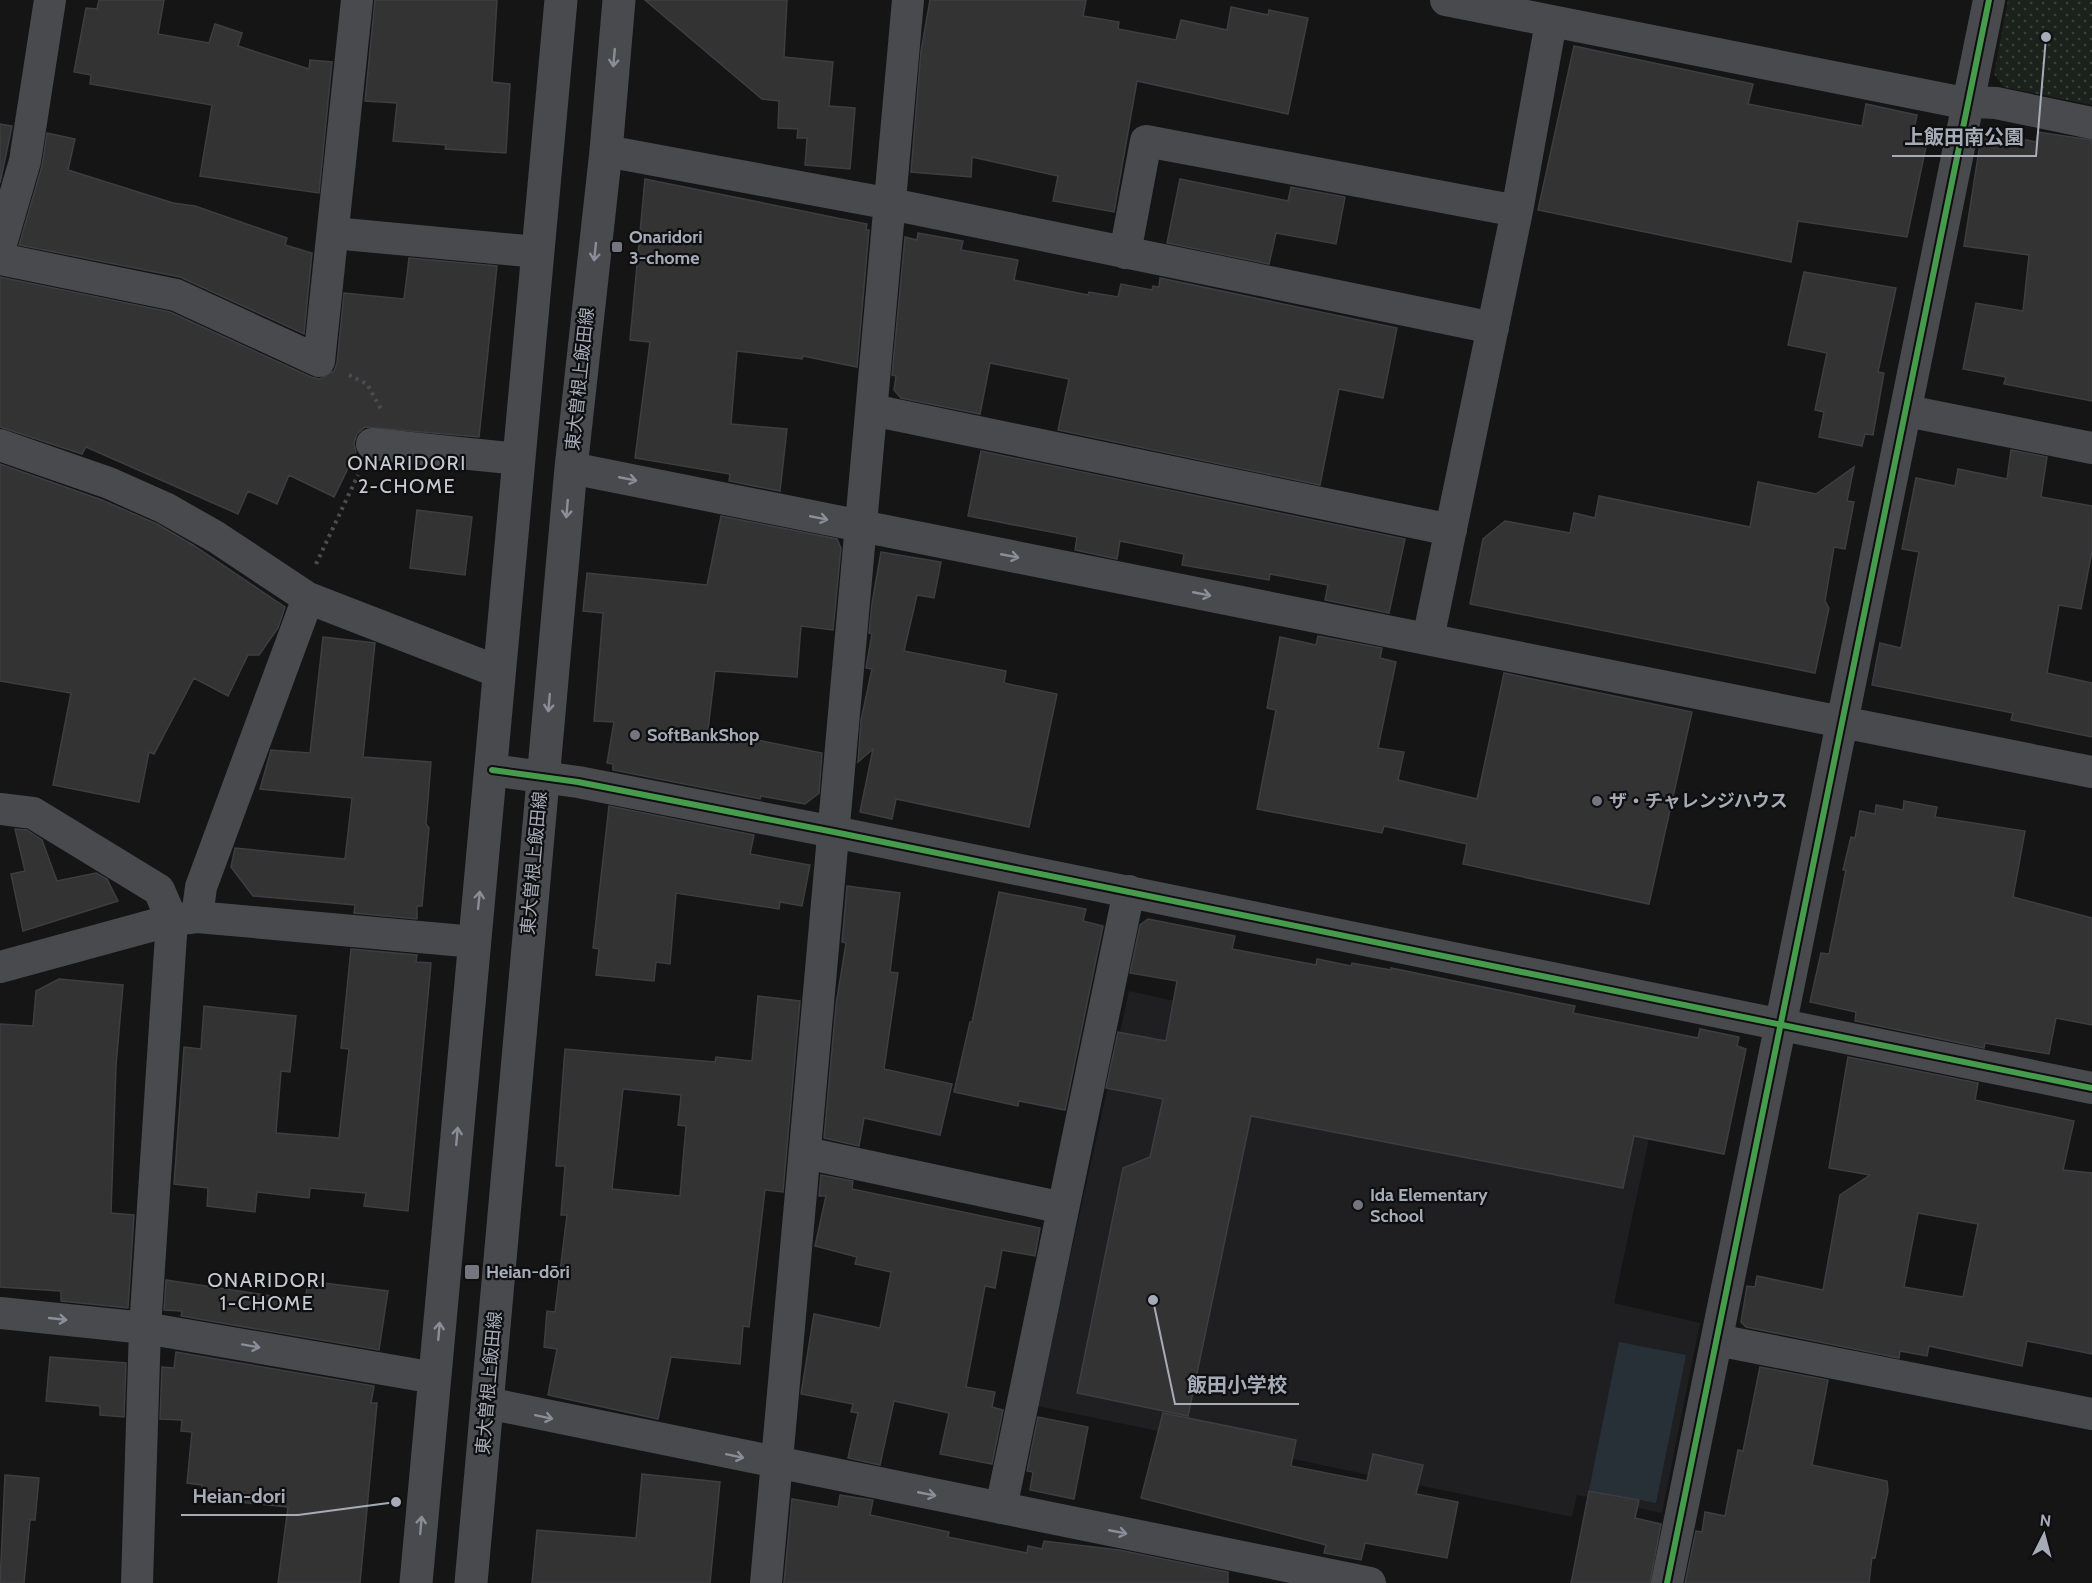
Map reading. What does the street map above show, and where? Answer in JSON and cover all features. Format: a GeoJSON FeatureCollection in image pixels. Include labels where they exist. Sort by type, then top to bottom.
{"type":"FeatureCollection","features":[{"type":"Feature","properties":{"kind":"street"},"geometry":{"type":"LineString","coordinates":[[0,247],[28,143],[50,0]]}},
{"type":"Feature","properties":{"kind":"street"},"geometry":{"type":"LineString","coordinates":[[0,259],[176,295],[319,361],[357,0]]}},
{"type":"Feature","properties":{"kind":"street"},"geometry":{"type":"LineString","coordinates":[[416,1583],[561,0]]}},
{"type":"Feature","properties":{"kind":"street","name":"東大曽根上飯田線"},"geometry":{"type":"LineString","coordinates":[[471,1583],[570,468],[606,151],[619,0]]}},
{"type":"Feature","properties":{"kind":"street"},"geometry":{"type":"LineString","coordinates":[[766,1583],[863,526],[908,0]]}},
{"type":"Feature","properties":{"kind":"street"},"geometry":{"type":"LineString","coordinates":[[1446,0],[1968,102],[1996,103],[2092,123]]}},
{"type":"Feature","properties":{"kind":"street"},"geometry":{"type":"LineString","coordinates":[[1667,1583],[1783,1024],[1989,0]]}},
{"type":"Feature","properties":{"kind":"street"},"geometry":{"type":"LineString","coordinates":[[1428,639],[1493,328],[1551,22]]}},
{"type":"Feature","properties":{"kind":"street"},"geometry":{"type":"LineString","coordinates":[[1125,253],[1146,141],[1516,211]]}},
{"type":"Feature","properties":{"kind":"street"},"geometry":{"type":"LineString","coordinates":[[606,151],[891,204],[1493,328]]}},
{"type":"Feature","properties":{"kind":"street"},"geometry":{"type":"LineString","coordinates":[[333,233],[537,252]]}},
{"type":"Feature","properties":{"kind":"street"},"geometry":{"type":"LineString","coordinates":[[872,410],[1451,530]]}},
{"type":"Feature","properties":{"kind":"street"},"geometry":{"type":"LineString","coordinates":[[1907,411],[2092,448]]}},
{"type":"Feature","properties":{"kind":"street"},"geometry":{"type":"LineString","coordinates":[[372,444],[518,459]]}},
{"type":"Feature","properties":{"kind":"street"},"geometry":{"type":"LineString","coordinates":[[0,446],[109,483],[165,508],[216,537],[308,598],[499,672]]}},
{"type":"Feature","properties":{"kind":"street"},"geometry":{"type":"LineString","coordinates":[[570,468],[2092,772]]}},
{"type":"Feature","properties":{"kind":"street"},"geometry":{"type":"LineString","coordinates":[[136,1583],[145,1328],[185,918],[201,887],[308,598]]}},
{"type":"Feature","properties":{"kind":"street"},"geometry":{"type":"LineString","coordinates":[[492,770],[542,777],[834,832],[2092,1088]]}},
{"type":"Feature","properties":{"kind":"street"},"geometry":{"type":"LineString","coordinates":[[0,809],[33,813],[159,890],[185,918]]}},
{"type":"Feature","properties":{"kind":"street"},"geometry":{"type":"LineString","coordinates":[[1001,1508],[1129,891]]}},
{"type":"Feature","properties":{"kind":"street"},"geometry":{"type":"LineString","coordinates":[[0,967],[185,918],[475,942]]}},
{"type":"Feature","properties":{"kind":"street"},"geometry":{"type":"LineString","coordinates":[[806,1153],[1063,1208]]}},
{"type":"Feature","properties":{"kind":"street"},"geometry":{"type":"LineString","coordinates":[[0,1313],[145,1328],[435,1378]]}},
{"type":"Feature","properties":{"kind":"street"},"geometry":{"type":"LineString","coordinates":[[1718,1340],[2092,1414]]}},
{"type":"Feature","properties":{"kind":"street"},"geometry":{"type":"LineString","coordinates":[[487,1403],[778,1465],[1370,1583]]}},
{"type":"Feature","properties":{"kind":"shaded area"},"geometry":{"type":"Polygon","coordinates":[[[2008,0],[2092,0],[2092,105],[2004,87],[1994,74],[2008,0]]]}},
{"type":"Feature","properties":{"kind":"shaded area","name":"Ida Elementary School"},"geometry":{"type":"Polygon","coordinates":[[[1129,991],[1656,1106],[1614,1303],[1700,1323],[1662,1513],[1577,1495],[1572,1517],[1037,1406],[1129,991]]]}},
{"type":"Feature","properties":{"kind":"shaded area"},"geometry":{"type":"Polygon","coordinates":[[[1619,1342],[1686,1355],[1656,1503],[1589,1490],[1619,1342]]]}},
{"type":"Feature","properties":{"kind":"building"},"geometry":{"type":"Polygon","coordinates":[[[99,0],[164,0],[158,34],[209,43],[215,24],[242,33],[238,46],[309,69],[310,60],[332,62],[319,193],[200,176],[212,105],[90,84],[91,75],[74,72],[86,8],[97,9],[99,0]]]}},
{"type":"Feature","properties":{"kind":"building"},"geometry":{"type":"Polygon","coordinates":[[[375,0],[497,0],[492,82],[510,84],[506,153],[445,149],[446,145],[393,141],[397,103],[365,101],[375,0]]]}},
{"type":"Feature","properties":{"kind":"building"},"geometry":{"type":"Polygon","coordinates":[[[645,0],[787,0],[784,57],[833,62],[829,106],[855,108],[850,169],[805,165],[807,138],[797,138],[798,129],[778,128],[779,101],[762,99],[645,0]]]}},
{"type":"Feature","properties":{"kind":"building"},"geometry":{"type":"Polygon","coordinates":[[[930,0],[1086,0],[1083,16],[1119,22],[1118,29],[1176,40],[1181,20],[1227,30],[1231,7],[1268,15],[1269,10],[1308,18],[1288,114],[1137,81],[1114,212],[1053,201],[1058,176],[972,157],[971,177],[911,172],[921,51],[930,0]]]}},
{"type":"Feature","properties":{"kind":"building"},"geometry":{"type":"Polygon","coordinates":[[[1574,46],[1753,84],[1748,104],[1862,126],[1866,104],[1917,115],[1912,138],[1927,142],[1907,237],[1798,221],[1791,262],[1538,210],[1574,46]]]}},
{"type":"Feature","properties":{"kind":"building"},"geometry":{"type":"Polygon","coordinates":[[[0,124],[12,126],[0,183],[0,124]]]}},
{"type":"Feature","properties":{"kind":"building"},"geometry":{"type":"Polygon","coordinates":[[[1982,131],[2036,142],[2038,132],[2092,140],[2092,401],[2004,384],[2006,377],[1963,369],[1976,303],[2023,311],[2029,255],[1964,246],[1982,131]]]}},
{"type":"Feature","properties":{"kind":"building"},"geometry":{"type":"Polygon","coordinates":[[[47,133],[75,139],[68,170],[173,203],[195,206],[287,238],[285,245],[312,253],[304,334],[180,277],[19,245],[42,166],[47,133]]]}},
{"type":"Feature","properties":{"kind":"building"},"geometry":{"type":"Polygon","coordinates":[[[645,179],[867,224],[866,230],[869,230],[857,367],[803,356],[802,359],[737,351],[731,424],[787,429],[780,491],[729,481],[730,474],[635,458],[650,342],[630,340],[645,179]]]}},
{"type":"Feature","properties":{"kind":"building"},"geometry":{"type":"Polygon","coordinates":[[[1180,179],[1288,201],[1291,187],[1345,197],[1336,244],[1276,233],[1269,264],[1167,243],[1180,179]]]}},
{"type":"Feature","properties":{"kind":"building"},"geometry":{"type":"Polygon","coordinates":[[[918,233],[963,241],[961,250],[1018,260],[1014,280],[1088,295],[1089,292],[1118,297],[1121,284],[1152,290],[1153,286],[1159,287],[1160,278],[1397,328],[1383,398],[1339,389],[1320,485],[1058,430],[1069,379],[990,363],[980,414],[901,398],[894,390],[896,376],[892,375],[905,237],[917,240],[918,233]]]}},
{"type":"Feature","properties":{"kind":"building"},"geometry":{"type":"Polygon","coordinates":[[[409,258],[497,266],[479,437],[365,427],[357,434],[354,443],[356,452],[334,497],[289,475],[277,504],[248,491],[238,514],[86,447],[82,454],[0,427],[0,277],[170,312],[311,377],[320,379],[334,371],[337,363],[344,293],[404,299],[409,258]]]}},
{"type":"Feature","properties":{"kind":"building"},"geometry":{"type":"Polygon","coordinates":[[[1804,272],[1896,288],[1878,372],[1884,373],[1873,435],[1865,434],[1862,446],[1819,437],[1824,412],[1815,410],[1827,353],[1788,345],[1804,272]]]}},
{"type":"Feature","properties":{"kind":"building"},"geometry":{"type":"Polygon","coordinates":[[[2011,450],[2047,457],[2041,497],[2092,506],[2092,551],[2081,609],[2059,605],[2047,673],[2092,683],[2092,737],[2011,720],[2013,713],[1872,685],[1880,643],[1901,648],[1919,552],[1902,549],[1916,478],[1955,486],[1958,469],[2007,479],[2011,450]]]}},
{"type":"Feature","properties":{"kind":"building"},"geometry":{"type":"Polygon","coordinates":[[[981,451],[1405,539],[1389,613],[1325,600],[1328,585],[1270,574],[1269,580],[1182,565],[1184,554],[1120,541],[1117,559],[1075,550],[1077,537],[968,516],[981,451]]]}},
{"type":"Feature","properties":{"kind":"building"},"geometry":{"type":"Polygon","coordinates":[[[0,464],[102,500],[157,524],[193,545],[285,607],[278,628],[259,655],[248,655],[228,696],[194,678],[154,754],[149,752],[139,802],[53,785],[71,693],[0,681],[0,464]]]}},
{"type":"Feature","properties":{"kind":"building"},"geometry":{"type":"Polygon","coordinates":[[[1854,467],[1847,501],[1854,502],[1845,549],[1834,547],[1825,601],[1829,608],[1815,673],[1470,604],[1483,539],[1505,521],[1570,533],[1574,513],[1595,518],[1599,496],[1750,527],[1758,482],[1816,494],[1854,467]]]}},
{"type":"Feature","properties":{"kind":"building"},"geometry":{"type":"Polygon","coordinates":[[[417,510],[472,517],[465,575],[410,568],[417,510]]]}},
{"type":"Feature","properties":{"kind":"building"},"geometry":{"type":"Polygon","coordinates":[[[721,516],[837,539],[841,548],[833,630],[801,626],[797,677],[715,671],[708,730],[822,753],[819,793],[805,804],[761,796],[760,799],[613,770],[613,764],[607,763],[614,722],[594,721],[603,613],[583,611],[587,573],[707,585],[721,516]]]}},
{"type":"Feature","properties":{"kind":"building"},"geometry":{"type":"Polygon","coordinates":[[[881,552],[941,562],[934,598],[917,595],[904,651],[1006,671],[1004,683],[1057,694],[1029,827],[896,799],[892,819],[860,812],[873,749],[858,762],[861,720],[872,669],[866,668],[872,634],[869,633],[872,603],[881,552]]]}},
{"type":"Feature","properties":{"kind":"building"},"geometry":{"type":"Polygon","coordinates":[[[1318,636],[1382,648],[1380,658],[1396,662],[1378,748],[1404,752],[1398,780],[1477,799],[1504,673],[1692,712],[1649,904],[1463,864],[1467,844],[1384,826],[1382,833],[1257,809],[1276,710],[1267,708],[1280,637],[1316,645],[1318,636]]]}},
{"type":"Feature","properties":{"kind":"building"},"geometry":{"type":"Polygon","coordinates":[[[323,637],[375,643],[363,757],[431,762],[426,824],[429,828],[422,906],[417,906],[417,919],[354,913],[355,905],[253,896],[231,867],[235,848],[345,859],[352,798],[260,789],[271,750],[310,753],[323,637]]]}},
{"type":"Feature","properties":{"kind":"building"},"geometry":{"type":"Polygon","coordinates":[[[1904,801],[1937,807],[1935,817],[2025,831],[2013,897],[2092,918],[2092,1025],[2056,1018],[2049,1054],[1985,1043],[1984,1048],[1855,1021],[1856,1012],[1810,1002],[1821,953],[1829,954],[1846,870],[1843,870],[1851,837],[1855,838],[1860,811],[1875,814],[1876,805],[1903,810],[1904,801]]]}},
{"type":"Feature","properties":{"kind":"building"},"geometry":{"type":"Polygon","coordinates":[[[609,806],[754,835],[750,854],[810,865],[802,906],[780,902],[779,909],[676,893],[670,964],[656,962],[654,981],[596,975],[599,949],[593,948],[609,806]]]}},
{"type":"Feature","properties":{"kind":"building"},"geometry":{"type":"Polygon","coordinates":[[[15,829],[27,830],[42,840],[57,881],[96,873],[107,879],[118,901],[23,931],[11,874],[25,871],[15,829]]]}},
{"type":"Feature","properties":{"kind":"building"},"geometry":{"type":"Polygon","coordinates":[[[847,886],[900,893],[890,972],[898,973],[884,1069],[952,1084],[940,1135],[864,1118],[859,1146],[824,1138],[836,1005],[846,943],[842,942],[847,886]]]}},
{"type":"Feature","properties":{"kind":"building"},"geometry":{"type":"Polygon","coordinates":[[[999,892],[1086,909],[1083,921],[1103,926],[1065,1110],[1019,1101],[1018,1106],[954,1092],[970,1022],[972,1022],[999,892]]]}},
{"type":"Feature","properties":{"kind":"building"},"geometry":{"type":"Polygon","coordinates":[[[1148,919],[1235,936],[1232,949],[1316,965],[1317,959],[1351,966],[1352,963],[1391,970],[1391,968],[1575,1006],[1573,1013],[1698,1038],[1700,1029],[1739,1037],[1737,1046],[1746,1049],[1724,1154],[1634,1136],[1623,1188],[1251,1116],[1188,1416],[1077,1393],[1123,1168],[1150,1157],[1163,1099],[1106,1088],[1118,1032],[1166,1041],[1177,981],[1130,973],[1140,925],[1148,919]]]}},
{"type":"Feature","properties":{"kind":"building"},"geometry":{"type":"Polygon","coordinates":[[[351,949],[417,955],[416,962],[431,963],[408,1211],[364,1206],[366,1193],[310,1188],[309,1198],[257,1192],[255,1212],[207,1206],[208,1188],[174,1184],[184,1047],[201,1049],[204,1006],[296,1016],[290,1072],[281,1071],[276,1133],[339,1138],[349,1049],[341,1048],[351,949]]]}},
{"type":"Feature","properties":{"kind":"building"},"geometry":{"type":"Polygon","coordinates":[[[59,979],[123,985],[116,1066],[111,1213],[134,1215],[128,1308],[61,1301],[61,1291],[0,1287],[0,1024],[33,1026],[36,991],[59,979]]]}},
{"type":"Feature","properties":{"kind":"building"},"geometry":{"type":"Polygon","coordinates":[[[758,996],[800,1001],[783,1192],[765,1190],[749,1327],[743,1326],[740,1364],[671,1357],[658,1419],[548,1395],[557,1349],[544,1347],[547,1311],[555,1312],[567,1215],[561,1215],[565,1166],[556,1166],[565,1049],[715,1062],[716,1057],[752,1061],[758,996]],[[623,1089],[612,1189],[680,1196],[686,1126],[678,1125],[681,1095],[623,1089]]]}},
{"type":"Feature","properties":{"kind":"building"},"geometry":{"type":"Polygon","coordinates":[[[1848,1057],[1978,1083],[1975,1100],[2074,1121],[2063,1170],[2092,1173],[2092,1354],[2027,1341],[2022,1366],[1929,1346],[1927,1356],[1900,1351],[1899,1358],[1746,1327],[1741,1322],[1747,1286],[1755,1287],[1757,1276],[1823,1290],[1840,1195],[1870,1175],[1829,1168],[1848,1057]],[[1918,1213],[1904,1287],[1963,1297],[1978,1224],[1918,1213]]]}},
{"type":"Feature","properties":{"kind":"building"},"geometry":{"type":"Polygon","coordinates":[[[821,1175],[853,1181],[852,1189],[1040,1228],[1035,1256],[1002,1250],[995,1288],[985,1286],[966,1387],[995,1392],[992,1407],[1003,1410],[992,1464],[940,1454],[949,1413],[894,1401],[880,1465],[848,1458],[858,1413],[851,1412],[853,1404],[801,1394],[814,1314],[880,1328],[891,1272],[855,1264],[857,1257],[815,1246],[826,1196],[819,1196],[821,1175]]]}},
{"type":"Feature","properties":{"kind":"building"},"geometry":{"type":"Polygon","coordinates":[[[166,1280],[305,1301],[308,1281],[388,1291],[379,1350],[181,1316],[182,1311],[164,1310],[166,1280]]]}},
{"type":"Feature","properties":{"kind":"building"},"geometry":{"type":"Polygon","coordinates":[[[176,1352],[374,1386],[371,1403],[377,1403],[360,1583],[278,1583],[288,1507],[201,1498],[202,1485],[187,1483],[192,1432],[181,1431],[182,1420],[160,1419],[162,1367],[174,1368],[176,1352]]]}},
{"type":"Feature","properties":{"kind":"building"},"geometry":{"type":"Polygon","coordinates":[[[50,1357],[126,1363],[124,1417],[100,1415],[100,1406],[46,1401],[50,1357]]]}},
{"type":"Feature","properties":{"kind":"building"},"geometry":{"type":"Polygon","coordinates":[[[1760,1367],[1828,1380],[1812,1465],[1887,1481],[1888,1491],[1875,1558],[1872,1557],[1869,1583],[1685,1583],[1696,1531],[1702,1532],[1705,1512],[1725,1516],[1738,1450],[1743,1451],[1760,1367]]]}},
{"type":"Feature","properties":{"kind":"building"},"geometry":{"type":"Polygon","coordinates":[[[1163,1413],[1296,1440],[1291,1466],[1367,1481],[1373,1454],[1423,1465],[1416,1494],[1458,1502],[1447,1558],[1365,1543],[1361,1560],[1324,1553],[1326,1545],[1141,1498],[1163,1413]]]}},
{"type":"Feature","properties":{"kind":"building"},"geometry":{"type":"Polygon","coordinates":[[[1038,1417],[1088,1427],[1074,1499],[1030,1490],[1033,1472],[1027,1471],[1038,1417]]]}},
{"type":"Feature","properties":{"kind":"building"},"geometry":{"type":"Polygon","coordinates":[[[642,1474],[720,1482],[710,1583],[532,1583],[537,1530],[636,1538],[642,1474]]]}},
{"type":"Feature","properties":{"kind":"building"},"geometry":{"type":"Polygon","coordinates":[[[5,1475],[39,1478],[35,1520],[30,1520],[24,1583],[0,1583],[5,1475]]]}},
{"type":"Feature","properties":{"kind":"building"},"geometry":{"type":"Polygon","coordinates":[[[1589,1491],[1639,1500],[1635,1518],[1661,1524],[1650,1583],[1571,1583],[1589,1491]]]}},
{"type":"Feature","properties":{"kind":"building"},"geometry":{"type":"Polygon","coordinates":[[[840,1495],[873,1500],[870,1515],[949,1532],[948,1537],[1027,1553],[1028,1546],[1042,1549],[1044,1541],[1119,1550],[1228,1572],[1228,1583],[784,1583],[792,1499],[838,1507],[840,1495]]]}},
{"type":"Feature","properties":{"kind":"cycle path"},"geometry":{"type":"LineString","coordinates":[[1667,1583],[1989,0]]}},
{"type":"Feature","properties":{"kind":"cycle path"},"geometry":{"type":"LineString","coordinates":[[492,770],[578,782],[834,832],[2092,1088]]}},
{"type":"Feature","properties":{"kind":"place","name":"上飯田南公園"},"geometry":{"type":"Point","coordinates":[2046,37]}},
{"type":"Feature","properties":{"kind":"place","name":"Onaridori 3-chome"},"geometry":{"type":"Point","coordinates":[617,247]}},
{"type":"Feature","properties":{"kind":"place","name":"SoftBankShop"},"geometry":{"type":"Point","coordinates":[635,735]}},
{"type":"Feature","properties":{"kind":"place","name":"ザ・チャレンジハウス"},"geometry":{"type":"Point","coordinates":[1597,801]}},
{"type":"Feature","properties":{"kind":"place","name":"Ida Elementary School"},"geometry":{"type":"Point","coordinates":[1358,1205]}},
{"type":"Feature","properties":{"kind":"place","name":"Heian-dōri"},"geometry":{"type":"Point","coordinates":[472,1272]}},
{"type":"Feature","properties":{"kind":"place","name":"飯田小学校"},"geometry":{"type":"Point","coordinates":[1153,1300]}},
{"type":"Feature","properties":{"kind":"place","name":"Heian-dori"},"geometry":{"type":"Point","coordinates":[396,1502]}},
{"type":"Feature","properties":{"kind":"district","name":"ONARIDORI 2-CHOME"},"geometry":{"type":"Point","coordinates":[407,474]}},
{"type":"Feature","properties":{"kind":"district","name":"ONARIDORI 1-CHOME"},"geometry":{"type":"Point","coordinates":[267,1292]}}]}
